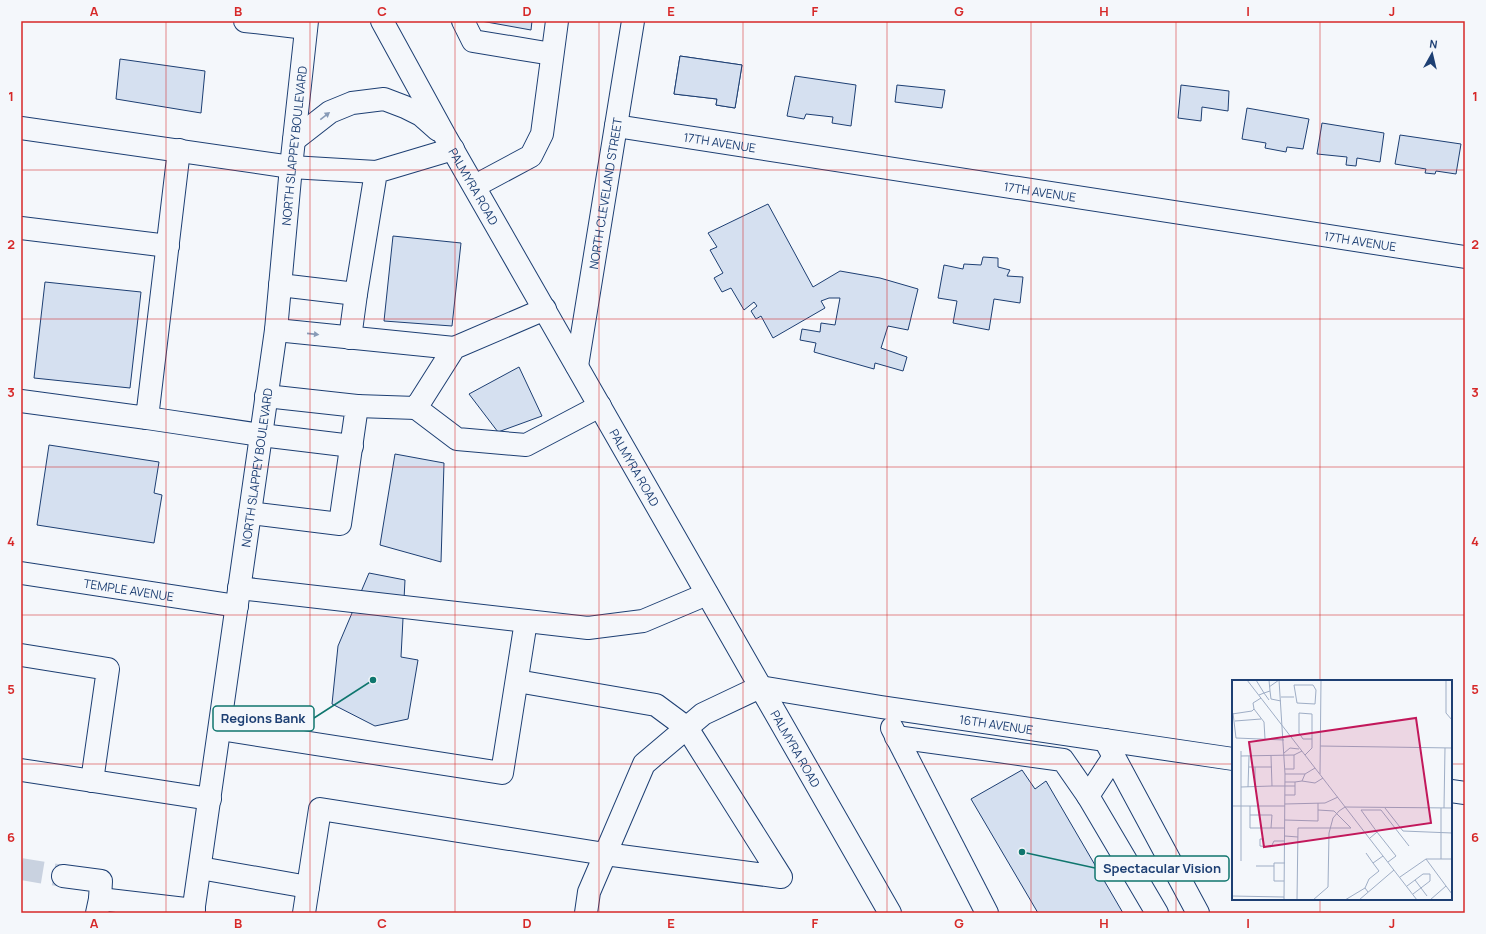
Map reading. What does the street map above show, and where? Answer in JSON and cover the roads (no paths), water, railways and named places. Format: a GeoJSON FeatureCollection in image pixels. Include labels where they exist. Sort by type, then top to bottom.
{"type":"FeatureCollection","features":[{"type":"Feature","properties":{"kind":"main road"},"geometry":{"type":"LineString","coordinates":[[245,21],[307,25]]}},
{"type":"Feature","properties":{"kind":"main road","name":"PALMYRA ROAD"},"geometry":{"type":"LineString","coordinates":[[382,21],[449,143],[890,913]]}},
{"type":"Feature","properties":{"kind":"main road"},"geometry":{"type":"LineString","coordinates":[[463,21],[473,42],[552,54]]}},
{"type":"Feature","properties":{"kind":"main road"},"geometry":{"type":"LineString","coordinates":[[474,186],[530,156],[542,134],[557,21]]}},
{"type":"Feature","properties":{"kind":"main road","name":"NORTH CLEVELAND STREET"},"geometry":{"type":"LineString","coordinates":[[577,366],[633,21]]}},
{"type":"Feature","properties":{"kind":"main road","name":"NORTH SLAPPEY BOULEVARD"},"geometry":{"type":"LineString","coordinates":[[193,911],[276,330],[291,167],[307,25]]}},
{"type":"Feature","properties":{"kind":"main road"},"geometry":{"type":"LineString","coordinates":[[21,128],[291,167],[376,172],[449,143],[421,115],[384,99],[352,103],[330,112],[294,140]]}},
{"type":"Feature","properties":{"kind":"main road","name":"17TH AVENUE"},"geometry":{"type":"LineString","coordinates":[[616,126],[1465,258]]}},
{"type":"Feature","properties":{"kind":"main road"},"geometry":{"type":"LineString","coordinates":[[147,418],[179,150]]}},
{"type":"Feature","properties":{"kind":"main road"},"geometry":{"type":"LineString","coordinates":[[350,338],[376,172]]}},
{"type":"Feature","properties":{"kind":"main road"},"geometry":{"type":"LineString","coordinates":[[21,228],[168,246]]}},
{"type":"Feature","properties":{"kind":"main road"},"geometry":{"type":"LineString","coordinates":[[280,286],[356,294]]}},
{"type":"Feature","properties":{"kind":"main road"},"geometry":{"type":"LineString","coordinates":[[276,330],[454,348],[545,309]]}},
{"type":"Feature","properties":{"kind":"main road"},"geometry":{"type":"LineString","coordinates":[[416,408],[454,348]]}},
{"type":"Feature","properties":{"kind":"main road"},"geometry":{"type":"LineString","coordinates":[[266,396],[357,406],[416,408],[457,439],[526,445],[600,406]]}},
{"type":"Feature","properties":{"kind":"main road"},"geometry":{"type":"LineString","coordinates":[[21,401],[261,435],[352,446]]}},
{"type":"Feature","properties":{"kind":"main road"},"geometry":{"type":"LineString","coordinates":[[250,513],[340,524],[357,406]]}},
{"type":"Feature","properties":{"kind":"main road","name":"TEMPLE AVENUE"},"geometry":{"type":"LineString","coordinates":[[21,573],[238,597],[526,621],[588,628],[643,622],[707,594]]}},
{"type":"Feature","properties":{"kind":"main road"},"geometry":{"type":"LineString","coordinates":[[220,729],[502,773],[526,621]]}},
{"type":"Feature","properties":{"kind":"main road"},"geometry":{"type":"LineString","coordinates":[[21,655],[108,669],[92,781]]}},
{"type":"Feature","properties":{"kind":"main road"},"geometry":{"type":"LineString","coordinates":[[304,913],[320,809],[605,854],[781,877],[687,728],[656,705],[517,681]]}},
{"type":"Feature","properties":{"kind":"main road"},"geometry":{"type":"LineString","coordinates":[[586,913],[589,892],[644,764],[703,714],[760,687]]}},
{"type":"Feature","properties":{"kind":"main road","name":"16TH AVENUE"},"geometry":{"type":"LineString","coordinates":[[760,687],[881,707],[1109,749],[1232,759]]}},
{"type":"Feature","properties":{"kind":"main road"},"geometry":{"type":"LineString","coordinates":[[881,707],[988,913]]}},
{"type":"Feature","properties":{"kind":"main road"},"geometry":{"type":"LineString","coordinates":[[896,737],[1063,760],[1088,796],[1156,913]]}},
{"type":"Feature","properties":{"kind":"main road"},"geometry":{"type":"LineString","coordinates":[[1088,796],[1109,749]]}},
{"type":"Feature","properties":{"kind":"main road"},"geometry":{"type":"LineString","coordinates":[[1109,749],[1198,913]]}},
{"type":"Feature","properties":{"kind":"main road"},"geometry":{"type":"LineString","coordinates":[[21,770],[210,799]]}},
{"type":"Feature","properties":{"kind":"main road"},"geometry":{"type":"LineString","coordinates":[[1452,791],[1465,793]]}},
{"type":"Feature","properties":{"kind":"main road"},"geometry":{"type":"LineString","coordinates":[[200,868],[308,887]]}},
{"type":"Feature","properties":{"kind":"main road"},"geometry":{"type":"LineString","coordinates":[[63,876],[100,898],[193,911]]}},
{"type":"Feature","properties":{"kind":"tunnel"},"geometry":{"type":"LineString","coordinates":[[21,869],[63,876]]}},
{"type":"Feature","properties":{"kind":"place","name":"Regions Bank"},"geometry":{"type":"Point","coordinates":[373,680]}},
{"type":"Feature","properties":{"kind":"place","name":"Spectacular Vision"},"geometry":{"type":"Point","coordinates":[1022,852]}}]}
